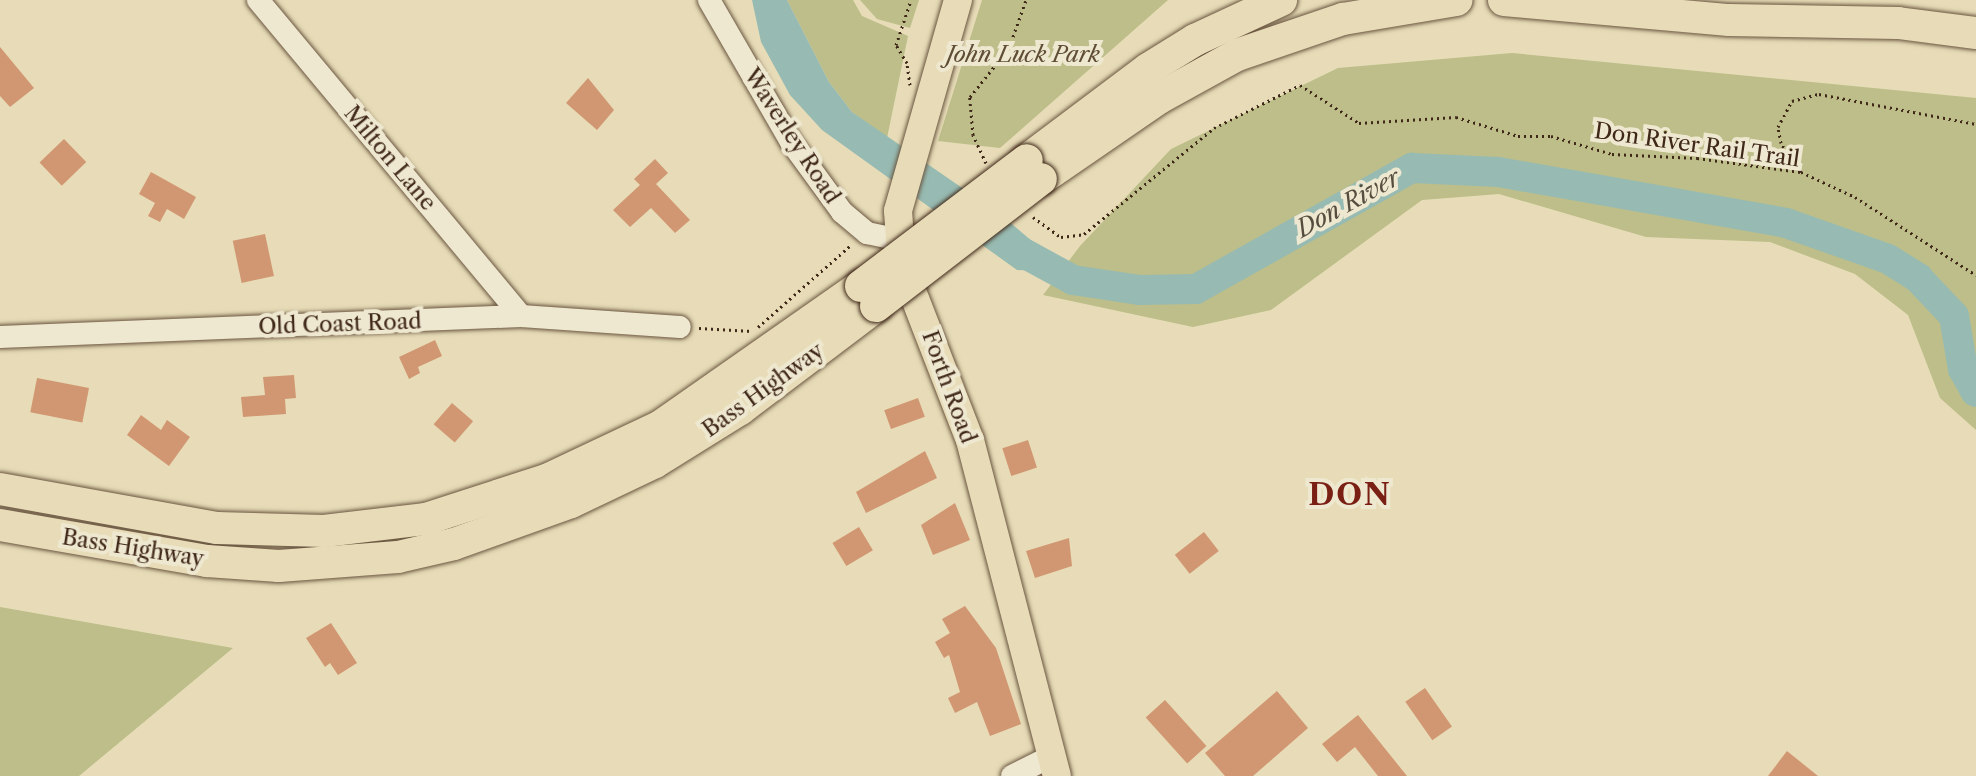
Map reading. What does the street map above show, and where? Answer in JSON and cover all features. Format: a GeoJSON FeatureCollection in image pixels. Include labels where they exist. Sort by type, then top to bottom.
{"type":"FeatureCollection","features":[{"type":"Feature","properties":{"kind":"highway","name":"Bass Highway"},"geometry":{"type":"LineString","coordinates":[[0,525],[192,558],[279,566],[398,557],[454,544],[543,513],[655,462],[740,409],[868,296],[1034,170],[1195,40],[1281,0]]}},
{"type":"Feature","properties":{"kind":"highway","name":"Bass Highway"},"geometry":{"type":"LineString","coordinates":[[1034,170],[1237,55],[1343,19],[1456,0]]}},
{"type":"Feature","properties":{"kind":"highway"},"geometry":{"type":"LineString","coordinates":[[1504,0],[1729,20],[1898,23],[1976,33]]}},
{"type":"Feature","properties":{"kind":"highway","name":"Bass Highway"},"geometry":{"type":"LineString","coordinates":[[0,489],[217,528],[324,531],[426,519],[549,479],[661,426],[868,296]]}},
{"type":"Feature","properties":{"kind":"main road","name":"Forth Road"},"geometry":{"type":"LineString","coordinates":[[958,0],[917,130],[898,211],[902,265],[970,440],[1054,766]]}},
{"type":"Feature","properties":{"kind":"street","name":"Milton Lane"},"geometry":{"type":"LineString","coordinates":[[258,0],[521,316]]}},
{"type":"Feature","properties":{"kind":"street","name":"Waverley Road"},"geometry":{"type":"LineString","coordinates":[[709,0],[791,142],[842,212],[867,233],[901,240]]}},
{"type":"Feature","properties":{"kind":"street","name":"Old Coast Road"},"geometry":{"type":"LineString","coordinates":[[0,337],[521,316],[680,327]]}},
{"type":"Feature","properties":{"kind":"street"},"geometry":{"type":"LineString","coordinates":[[1012,776],[1054,766]]}},
{"type":"Feature","properties":{"kind":"path"},"geometry":{"type":"LineString","coordinates":[[907,99],[907,63],[896,45],[911,0]]}},
{"type":"Feature","properties":{"kind":"path","name":"Don River Rail Trail"},"geometry":{"type":"LineString","coordinates":[[1182,155],[1214,128],[1300,85],[1359,123],[1456,117],[1518,136],[1551,136],[1612,154],[1697,158],[1801,172],[1855,197],[1976,275]]}},
{"type":"Feature","properties":{"kind":"path"},"geometry":{"type":"LineString","coordinates":[[1801,172],[1781,143],[1778,127],[1792,101],[1819,94],[1976,124]]}},
{"type":"Feature","properties":{"kind":"path"},"geometry":{"type":"LineString","coordinates":[[680,327],[753,331],[851,245]]}},
{"type":"Feature","properties":{"kind":"green space"},"geometry":{"type":"Polygon","coordinates":[[[787,0],[853,0],[862,16],[908,36],[887,138],[852,112],[829,82],[787,0]]]}},
{"type":"Feature","properties":{"kind":"green space"},"geometry":{"type":"Polygon","coordinates":[[[860,0],[919,0],[910,28],[877,19],[860,0]]]}},
{"type":"Feature","properties":{"kind":"green space","name":"John Luck Park"},"geometry":{"type":"Polygon","coordinates":[[[982,0],[1168,0],[1000,148],[938,141],[982,0]]]}},
{"type":"Feature","properties":{"kind":"green space"},"geometry":{"type":"Polygon","coordinates":[[[1512,53],[1976,98],[1976,430],[1940,398],[1908,315],[1855,274],[1770,242],[1646,237],[1499,194],[1422,200],[1271,310],[1193,327],[1043,295],[1080,246],[1171,149],[1338,68],[1512,53]]]}},
{"type":"Feature","properties":{"kind":"green space"},"geometry":{"type":"Polygon","coordinates":[[[0,607],[233,648],[79,776],[0,776],[0,607]]]}},
{"type":"Feature","properties":{"kind":"water"},"geometry":{"type":"Polygon","coordinates":[[[752,0],[787,0],[829,82],[852,112],[1000,214],[1040,248],[1049,271],[1017,270],[822,130],[790,95],[761,42],[752,0]]]}},
{"type":"Feature","properties":{"kind":"building"},"geometry":{"type":"Polygon","coordinates":[[[0,47],[34,88],[10,107],[0,96],[0,47]]]}},
{"type":"Feature","properties":{"kind":"building"},"geometry":{"type":"Polygon","coordinates":[[[588,78],[614,110],[597,130],[566,103],[588,78]]]}},
{"type":"Feature","properties":{"kind":"building"},"geometry":{"type":"Polygon","coordinates":[[[64,139],[86,162],[62,186],[40,163],[64,139]]]}},
{"type":"Feature","properties":{"kind":"building"},"geometry":{"type":"Polygon","coordinates":[[[655,159],[668,173],[656,184],[690,220],[675,233],[651,208],[630,227],[613,210],[640,185],[634,179],[655,159]]]}},
{"type":"Feature","properties":{"kind":"building"},"geometry":{"type":"Polygon","coordinates":[[[151,172],[196,197],[184,219],[167,209],[160,222],[148,216],[155,203],[139,194],[151,172]]]}},
{"type":"Feature","properties":{"kind":"building"},"geometry":{"type":"Polygon","coordinates":[[[265,234],[274,276],[242,283],[233,241],[265,234]]]}},
{"type":"Feature","properties":{"kind":"building"},"geometry":{"type":"Polygon","coordinates":[[[435,340],[442,356],[418,367],[420,373],[409,379],[399,357],[435,340]]]}},
{"type":"Feature","properties":{"kind":"building"},"geometry":{"type":"Polygon","coordinates":[[[294,375],[296,398],[285,399],[286,414],[243,417],[241,397],[265,395],[263,377],[294,375]]]}},
{"type":"Feature","properties":{"kind":"building"},"geometry":{"type":"Polygon","coordinates":[[[37,378],[89,388],[82,422],[30,412],[37,378]]]}},
{"type":"Feature","properties":{"kind":"building"},"geometry":{"type":"Polygon","coordinates":[[[918,398],[925,417],[891,429],[884,410],[918,398]]]}},
{"type":"Feature","properties":{"kind":"building"},"geometry":{"type":"Polygon","coordinates":[[[452,403],[473,421],[455,443],[434,424],[452,403]]]}},
{"type":"Feature","properties":{"kind":"building"},"geometry":{"type":"Polygon","coordinates":[[[141,415],[161,430],[167,420],[190,437],[169,466],[127,435],[141,415]]]}},
{"type":"Feature","properties":{"kind":"building"},"geometry":{"type":"Polygon","coordinates":[[[1028,440],[1037,468],[1011,476],[1002,448],[1028,440]]]}},
{"type":"Feature","properties":{"kind":"building"},"geometry":{"type":"Polygon","coordinates":[[[925,451],[937,478],[866,513],[856,492],[925,451]]]}},
{"type":"Feature","properties":{"kind":"building"},"geometry":{"type":"Polygon","coordinates":[[[955,503],[970,540],[933,555],[921,525],[955,503]]]}},
{"type":"Feature","properties":{"kind":"building"},"geometry":{"type":"Polygon","coordinates":[[[859,527],[873,550],[846,566],[832,543],[859,527]]]}},
{"type":"Feature","properties":{"kind":"building"},"geometry":{"type":"Polygon","coordinates":[[[1204,532],[1219,551],[1190,574],[1175,555],[1204,532]]]}},
{"type":"Feature","properties":{"kind":"building"},"geometry":{"type":"Polygon","coordinates":[[[1069,538],[1072,566],[1035,578],[1026,551],[1069,538]]]}},
{"type":"Feature","properties":{"kind":"building"},"geometry":{"type":"Polygon","coordinates":[[[965,606],[996,648],[1021,724],[990,736],[977,702],[955,713],[948,698],[960,692],[949,655],[944,658],[935,642],[950,633],[942,619],[965,606]]]}},
{"type":"Feature","properties":{"kind":"building"},"geometry":{"type":"Polygon","coordinates":[[[331,623],[357,663],[338,675],[330,663],[325,667],[306,638],[331,623]]]}},
{"type":"Feature","properties":{"kind":"building"},"geometry":{"type":"Polygon","coordinates":[[[1425,688],[1452,727],[1432,740],[1405,702],[1425,688]]]}},
{"type":"Feature","properties":{"kind":"building"},"geometry":{"type":"Polygon","coordinates":[[[1277,691],[1308,728],[1253,776],[1225,776],[1205,753],[1277,691]]]}},
{"type":"Feature","properties":{"kind":"building"},"geometry":{"type":"Polygon","coordinates":[[[1165,700],[1206,746],[1187,763],[1146,717],[1165,700]]]}},
{"type":"Feature","properties":{"kind":"building"},"geometry":{"type":"Polygon","coordinates":[[[1358,715],[1407,776],[1378,776],[1355,747],[1337,762],[1322,744],[1358,715]]]}},
{"type":"Feature","properties":{"kind":"building"},"geometry":{"type":"Polygon","coordinates":[[[1787,751],[1818,776],[1768,776],[1787,751]]]}},
{"type":"Feature","properties":{"kind":"waterway","name":"Don River"},"geometry":{"type":"LineString","coordinates":[[1018,250],[1073,280],[1140,290],[1196,289],[1412,168],[1498,172],[1786,223],[1888,259],[1918,278],[1954,316],[1963,369],[1976,392]]}},
{"type":"Feature","properties":{"kind":"district","name":"DON"},"geometry":{"type":"Point","coordinates":[1350,495]}}]}
